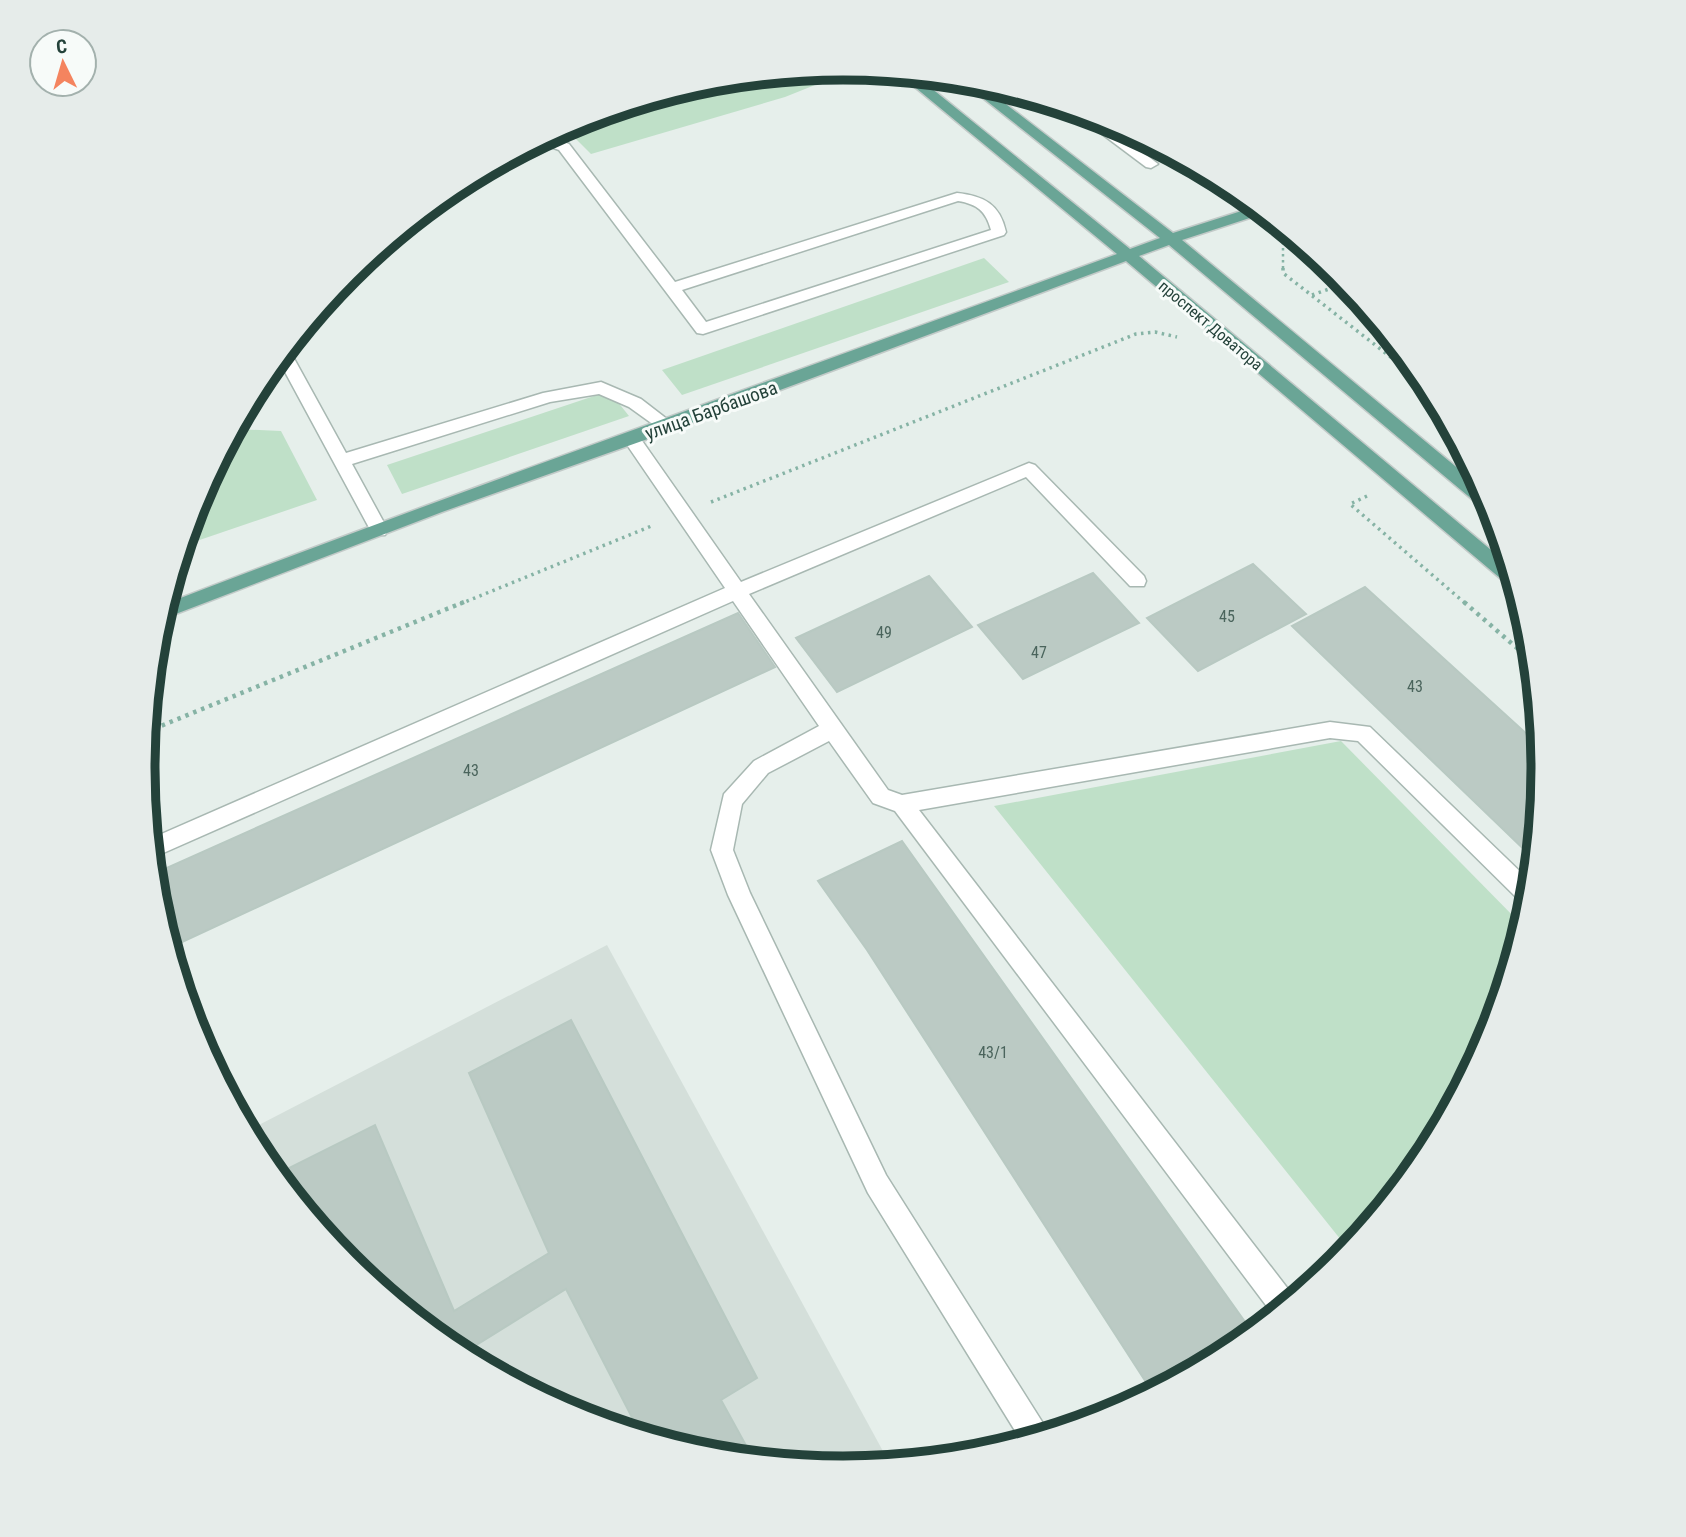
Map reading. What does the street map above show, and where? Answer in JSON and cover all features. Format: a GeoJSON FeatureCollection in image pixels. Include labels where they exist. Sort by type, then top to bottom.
{"type":"FeatureCollection","features":[{"type":"Feature","properties":{"kind":"main road","name":"проспект Доватора"},"geometry":{"type":"LineString","coordinates":[[918,85],[1130,257],[1501,568]]}},
{"type":"Feature","properties":{"kind":"main road"},"geometry":{"type":"LineString","coordinates":[[987,96],[1171,240],[1472,489]]}},
{"type":"Feature","properties":{"kind":"main road","name":"улица Барбашова"},"geometry":{"type":"LineString","coordinates":[[174,608],[379,530],[1171,240],[1249,214]]}},
{"type":"Feature","properties":{"kind":"street"},"geometry":{"type":"LineString","coordinates":[[1115,137],[1151,164]]}},
{"type":"Feature","properties":{"kind":"street"},"geometry":{"type":"LineString","coordinates":[[555,144],[564,147],[672,288],[704,329],[999,232],[996,217],[980,200],[957,197],[672,288]]}},
{"type":"Feature","properties":{"kind":"street"},"geometry":{"type":"LineString","coordinates":[[286,366],[379,530]]}},
{"type":"Feature","properties":{"kind":"street"},"geometry":{"type":"LineString","coordinates":[[342,461],[549,397],[601,388],[635,403],[667,426]]}},
{"type":"Feature","properties":{"kind":"street"},"geometry":{"type":"LineString","coordinates":[[632,439],[881,797],[902,804],[1331,730],[1363,733],[1521,887]]}},
{"type":"Feature","properties":{"kind":"street"},"geometry":{"type":"LineString","coordinates":[[160,845],[737,591],[1029,469],[1137,581]]}},
{"type":"Feature","properties":{"kind":"street"},"geometry":{"type":"LineString","coordinates":[[832,729],[761,767],[732,800],[722,850],[739,895],[877,1184],[1031,1430]]}},
{"type":"Feature","properties":{"kind":"street"},"geometry":{"type":"LineString","coordinates":[[902,804],[1279,1300]]}},
{"type":"Feature","properties":{"kind":"path"},"geometry":{"type":"LineString","coordinates":[[1283,240],[1283,273],[1399,363]]}},
{"type":"Feature","properties":{"kind":"path"},"geometry":{"type":"LineString","coordinates":[[1312,296],[1334,288]]}},
{"type":"Feature","properties":{"kind":"path"},"geometry":{"type":"LineString","coordinates":[[1375,492],[1349,504],[1521,651]]}},
{"type":"Feature","properties":{"kind":"shaded area"},"geometry":{"type":"Polygon","coordinates":[[[607,945],[885,1455],[798,1455],[709,1443],[622,1420],[539,1386],[461,1341],[389,1286],[326,1222],[297,1187],[256,1126],[607,945]]]}},
{"type":"Feature","properties":{"kind":"green space"},"geometry":{"type":"Polygon","coordinates":[[[826,81],[785,97],[591,154],[573,136],[622,117],[665,104],[753,86],[826,81]]]}},
{"type":"Feature","properties":{"kind":"green space"},"geometry":{"type":"Polygon","coordinates":[[[984,258],[1009,282],[682,395],[662,370],[984,258]]]}},
{"type":"Feature","properties":{"kind":"green space"},"geometry":{"type":"Polygon","coordinates":[[[609,391],[629,416],[402,494],[387,465],[609,391]]]}},
{"type":"Feature","properties":{"kind":"green space"},"geometry":{"type":"Polygon","coordinates":[[[244,429],[281,431],[317,500],[194,542],[207,505],[244,429]]]}},
{"type":"Feature","properties":{"kind":"green space"},"geometry":{"type":"Polygon","coordinates":[[[1341,741],[1515,918],[1508,947],[1479,1032],[1439,1113],[1389,1187],[1342,1241],[994,806],[1341,741]]]}},
{"type":"Feature","properties":{"kind":"building"},"geometry":{"type":"Polygon","coordinates":[[[1253,564],[1306,614],[1198,671],[1147,618],[1253,564]]]}},
{"type":"Feature","properties":{"kind":"building"},"geometry":{"type":"Polygon","coordinates":[[[1093,573],[1139,623],[1023,679],[978,625],[1093,573]]]}},
{"type":"Feature","properties":{"kind":"building"},"geometry":{"type":"Polygon","coordinates":[[[929,576],[972,627],[837,692],[796,638],[929,576]]]}},
{"type":"Feature","properties":{"kind":"building"},"geometry":{"type":"Polygon","coordinates":[[[1365,587],[1530,737],[1530,813],[1526,851],[1292,626],[1365,587]]]}},
{"type":"Feature","properties":{"kind":"building"},"geometry":{"type":"Polygon","coordinates":[[[738,613],[775,667],[177,944],[163,870],[738,613]]]}},
{"type":"Feature","properties":{"kind":"building"},"geometry":{"type":"Polygon","coordinates":[[[902,841],[1247,1325],[1225,1341],[1148,1385],[867,950],[818,881],[902,841]]]}},
{"type":"Feature","properties":{"kind":"building"},"geometry":{"type":"Polygon","coordinates":[[[571,1020],[757,1378],[721,1400],[749,1450],[635,1424],[566,1289],[472,1348],[389,1286],[326,1222],[285,1170],[375,1125],[454,1311],[549,1253],[469,1073],[571,1020]]]}}]}
